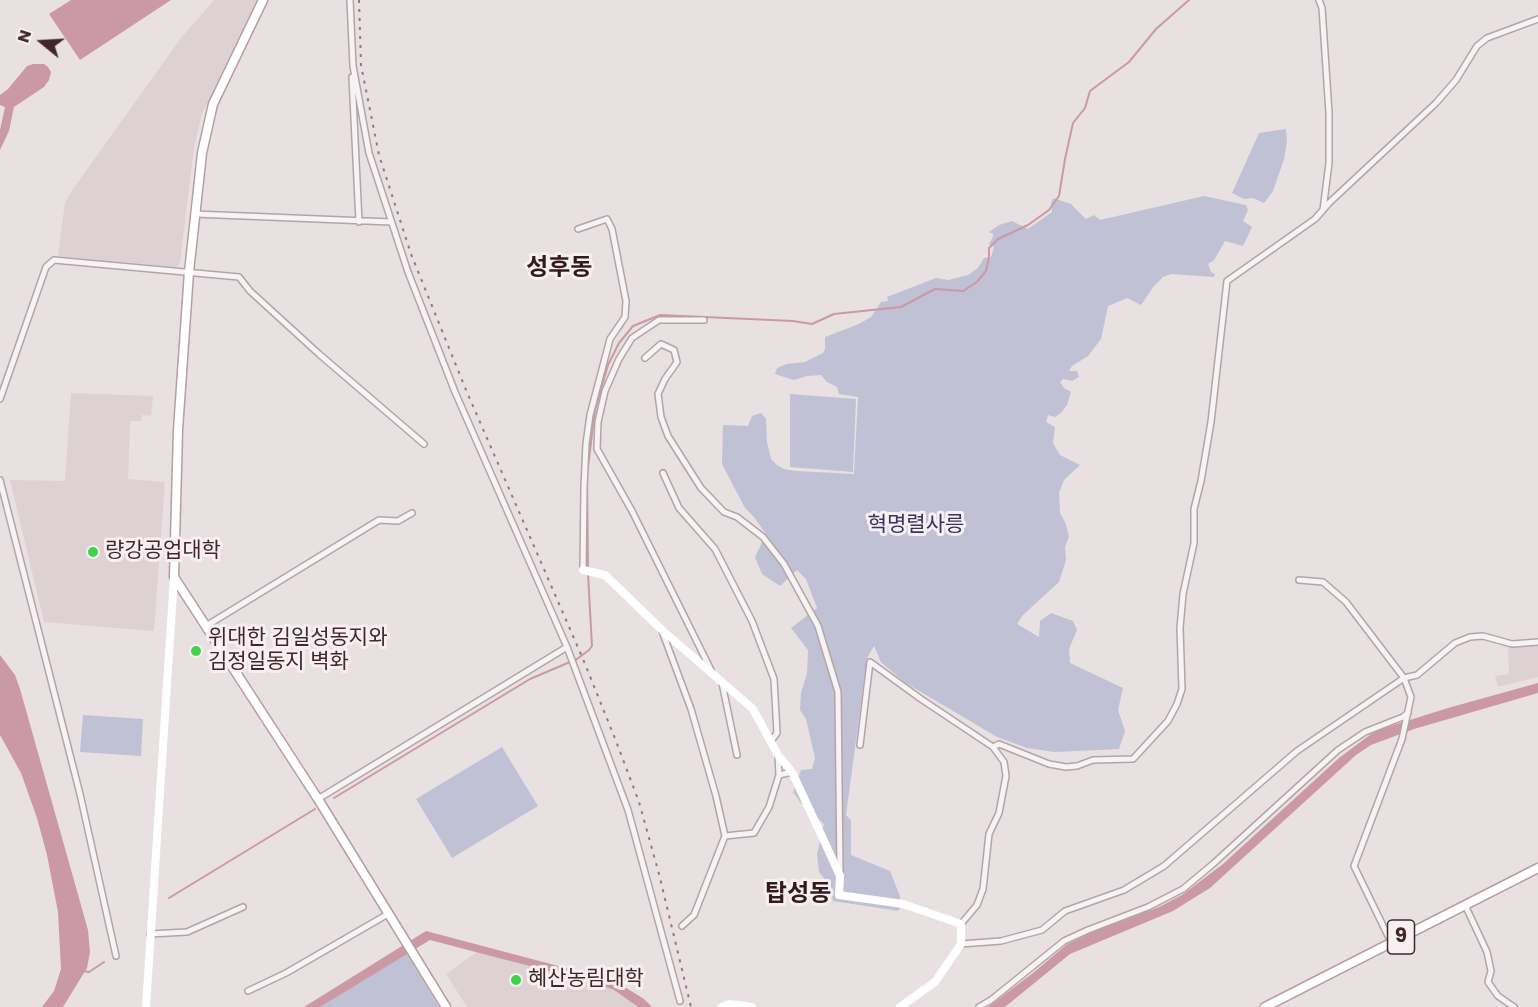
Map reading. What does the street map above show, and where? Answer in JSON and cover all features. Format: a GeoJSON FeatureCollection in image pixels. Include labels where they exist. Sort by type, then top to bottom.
{"type":"FeatureCollection","features":[{"type":"Feature","properties":{"kind":"main road"},"geometry":{"type":"LineString","coordinates":[[263,0],[213,105],[202,153],[189,272],[178,430],[174,577],[318,799],[446,1007]]}},
{"type":"Feature","properties":{"kind":"main road","name":"9"},"geometry":{"type":"LineString","coordinates":[[1265,1007],[1538,868]]}},
{"type":"Feature","properties":{"kind":"street"},"geometry":{"type":"LineString","coordinates":[[350,0],[359,222]]}},
{"type":"Feature","properties":{"kind":"street"},"geometry":{"type":"LineString","coordinates":[[1318,0],[1322,8],[1323,55],[1329,113],[1329,163],[1323,210]]}},
{"type":"Feature","properties":{"kind":"street"},"geometry":{"type":"LineString","coordinates":[[993,747],[999,744],[1049,764],[1066,767],[1093,760],[1133,759],[1168,721],[1182,689],[1180,628],[1182,594],[1194,543],[1194,509],[1211,422],[1227,281],[1300,231],[1323,210],[1436,103],[1456,80],[1477,46],[1497,33],[1538,19]]}},
{"type":"Feature","properties":{"kind":"street"},"geometry":{"type":"LineString","coordinates":[[353,66],[369,153],[408,272],[455,392],[573,661],[628,810],[680,1000]]}},
{"type":"Feature","properties":{"kind":"street"},"geometry":{"type":"LineString","coordinates":[[195,214],[392,222]]}},
{"type":"Feature","properties":{"kind":"street"},"geometry":{"type":"LineString","coordinates":[[578,229],[608,219],[626,301],[625,317],[610,339],[590,415],[584,487],[587,570],[605,574],[662,630],[753,709],[778,755],[792,772],[840,876]]}},
{"type":"Feature","properties":{"kind":"street"},"geometry":{"type":"LineString","coordinates":[[0,399],[46,267],[54,260],[239,277],[250,291],[302,338],[424,444]]}},
{"type":"Feature","properties":{"kind":"street"},"geometry":{"type":"LineString","coordinates":[[704,320],[659,320],[632,338],[619,359],[605,391],[598,422],[597,449],[632,511],[713,674]]}},
{"type":"Feature","properties":{"kind":"street"},"geometry":{"type":"LineString","coordinates":[[645,358],[661,344],[674,350],[677,362],[658,394],[661,417],[668,436],[701,488],[724,512],[737,517],[762,537],[784,564],[818,626],[838,692],[839,895],[903,904],[960,924]]}},
{"type":"Feature","properties":{"kind":"street"},"geometry":{"type":"LineString","coordinates":[[663,473],[679,508],[715,549],[753,621],[774,679],[777,733],[771,741]]}},
{"type":"Feature","properties":{"kind":"street"},"geometry":{"type":"LineString","coordinates":[[0,480],[80,794],[116,956]]}},
{"type":"Feature","properties":{"kind":"street"},"geometry":{"type":"LineString","coordinates":[[206,626],[379,520],[398,521],[412,513]]}},
{"type":"Feature","properties":{"kind":"street"},"geometry":{"type":"LineString","coordinates":[[146,1007],[174,577]]}},
{"type":"Feature","properties":{"kind":"street"},"geometry":{"type":"LineString","coordinates":[[1299,580],[1323,582],[1346,602],[1404,678],[1411,696],[1402,739],[1354,866],[1391,942]]}},
{"type":"Feature","properties":{"kind":"street"},"geometry":{"type":"LineString","coordinates":[[662,630],[691,709],[716,796],[724,836],[694,915],[682,926]]}},
{"type":"Feature","properties":{"kind":"street"},"geometry":{"type":"LineString","coordinates":[[961,944],[1001,941],[1042,930],[1065,912],[1124,890],[1164,867],[1298,751],[1404,678],[1417,675],[1455,644],[1470,637],[1483,636],[1512,644],[1538,642]]}},
{"type":"Feature","properties":{"kind":"street"},"geometry":{"type":"LineString","coordinates":[[318,799],[567,647]]}},
{"type":"Feature","properties":{"kind":"street"},"geometry":{"type":"LineString","coordinates":[[860,745],[870,662],[993,747],[1004,762],[1006,776],[999,813],[989,834],[983,889],[977,905],[960,924],[961,944],[935,982],[900,1007]]}},
{"type":"Feature","properties":{"kind":"street"},"geometry":{"type":"LineString","coordinates":[[723,683],[737,755]]}},
{"type":"Feature","properties":{"kind":"street"},"geometry":{"type":"LineString","coordinates":[[979,1007],[992,1000],[1064,941],[1148,907],[1184,888],[1338,750],[1365,732],[1408,715]]}},
{"type":"Feature","properties":{"kind":"street"},"geometry":{"type":"LineString","coordinates":[[724,836],[754,833],[769,807],[779,775],[778,755]]}},
{"type":"Feature","properties":{"kind":"street"},"geometry":{"type":"LineString","coordinates":[[779,775],[792,772]]}},
{"type":"Feature","properties":{"kind":"street"},"geometry":{"type":"LineString","coordinates":[[1465,905],[1487,952],[1491,971],[1488,982],[1498,996],[1514,1007]]}},
{"type":"Feature","properties":{"kind":"street"},"geometry":{"type":"LineString","coordinates":[[150,934],[187,932],[243,907]]}},
{"type":"Feature","properties":{"kind":"street"},"geometry":{"type":"LineString","coordinates":[[248,991],[286,973],[388,914]]}},
{"type":"Feature","properties":{"kind":"street"},"geometry":{"type":"LineString","coordinates":[[722,1007],[730,1004],[752,1007]]}},
{"type":"Feature","properties":{"kind":"shaded area"},"geometry":{"type":"Polygon","coordinates":[[[71,0],[171,0],[80,60],[49,14],[71,0]]]}},
{"type":"Feature","properties":{"kind":"shaded area"},"geometry":{"type":"Polygon","coordinates":[[[214,0],[257,0],[202,114],[194,147],[180,263],[176,267],[58,256],[65,202],[181,38],[214,0]]]}},
{"type":"Feature","properties":{"kind":"shaded area"},"geometry":{"type":"Polygon","coordinates":[[[44,64],[48,67],[51,72],[49,80],[44,87],[14,107],[9,131],[0,150],[0,130],[5,107],[0,105],[0,95],[27,66],[44,64]]]}},
{"type":"Feature","properties":{"kind":"shaded area","name":"량강공업대학"},"geometry":{"type":"Polygon","coordinates":[[[71,393],[153,396],[151,416],[142,415],[141,421],[130,421],[128,479],[165,482],[154,631],[44,622],[10,480],[65,481],[71,393]]]}},
{"type":"Feature","properties":{"kind":"shaded area"},"geometry":{"type":"Polygon","coordinates":[[[1538,646],[1538,677],[1498,687],[1495,676],[1509,674],[1508,647],[1538,646]]]}},
{"type":"Feature","properties":{"kind":"shaded area"},"geometry":{"type":"Polygon","coordinates":[[[0,655],[15,675],[20,689],[88,930],[90,952],[87,968],[63,1007],[42,1007],[54,991],[61,969],[58,912],[37,818],[21,773],[0,735],[0,655]]]}},
{"type":"Feature","properties":{"kind":"shaded area"},"geometry":{"type":"Polygon","coordinates":[[[1538,683],[1538,693],[1414,729],[1371,745],[1356,755],[1210,888],[1173,911],[1070,954],[1005,1007],[988,1007],[1066,945],[1090,933],[1159,907],[1182,895],[1223,864],[1339,758],[1375,731],[1538,683]]]}},
{"type":"Feature","properties":{"kind":"shaded area"},"geometry":{"type":"Polygon","coordinates":[[[426,931],[615,981],[644,999],[652,1007],[638,1007],[614,990],[594,983],[430,940],[320,1007],[304,1007],[426,931]]]}},
{"type":"Feature","properties":{"kind":"shaded area","name":"혜산농림대학"},"geometry":{"type":"Polygon","coordinates":[[[478,951],[614,990],[638,1007],[467,1007],[446,974],[478,951]]]}},
{"type":"Feature","properties":{"kind":"green space"},"geometry":{"type":"Polygon","coordinates":[[[1286,129],[1284,159],[1273,191],[1264,203],[1253,198],[1244,199],[1232,193],[1259,133],[1286,129]]]}},
{"type":"Feature","properties":{"kind":"green space","name":"혁명렬사릉"},"geometry":{"type":"Polygon","coordinates":[[[1204,196],[1246,205],[1248,210],[1243,221],[1252,227],[1243,246],[1225,241],[1214,260],[1208,264],[1211,272],[1215,274],[1214,277],[1171,274],[1163,277],[1154,286],[1141,305],[1127,298],[1108,306],[1101,339],[1088,356],[1072,366],[1069,371],[1077,371],[1079,377],[1072,381],[1063,379],[1060,382],[1071,392],[1067,405],[1055,417],[1048,415],[1046,422],[1055,427],[1053,443],[1060,455],[1080,465],[1064,480],[1059,493],[1060,513],[1069,536],[1065,547],[1066,560],[1059,582],[1023,615],[1017,624],[1039,637],[1040,621],[1051,613],[1073,621],[1077,630],[1069,649],[1070,663],[1123,688],[1118,710],[1125,731],[1119,749],[1054,752],[1027,748],[997,737],[904,682],[881,662],[874,646],[867,658],[846,815],[851,820],[851,855],[890,871],[900,896],[899,911],[833,901],[829,885],[819,872],[817,854],[824,824],[800,802],[793,792],[801,770],[812,769],[815,758],[806,719],[800,710],[801,693],[807,673],[808,650],[791,628],[817,608],[806,579],[797,570],[780,586],[762,574],[755,557],[766,534],[745,508],[722,464],[723,425],[748,426],[752,416],[761,413],[766,419],[767,442],[771,459],[777,465],[796,471],[854,474],[858,397],[839,394],[837,387],[827,382],[821,375],[794,380],[775,374],[777,368],[787,364],[805,362],[823,353],[825,337],[871,317],[881,302],[888,301],[887,297],[936,278],[948,280],[968,275],[978,268],[984,258],[991,257],[994,247],[989,244],[993,234],[989,232],[999,225],[1012,221],[1028,229],[1052,212],[1053,198],[1071,204],[1086,219],[1094,215],[1100,220],[1204,196]]]}},
{"type":"Feature","properties":{"kind":"green space"},"geometry":{"type":"Polygon","coordinates":[[[790,394],[856,399],[853,472],[790,467],[790,394]]]}},
{"type":"Feature","properties":{"kind":"green space"},"geometry":{"type":"Polygon","coordinates":[[[83,715],[143,719],[141,756],[80,752],[83,715]]]}},
{"type":"Feature","properties":{"kind":"green space"},"geometry":{"type":"Polygon","coordinates":[[[502,747],[538,806],[452,858],[416,799],[502,747]]]}},
{"type":"Feature","properties":{"kind":"green space"},"geometry":{"type":"Polygon","coordinates":[[[407,953],[439,1007],[320,1007],[379,969],[407,953]]]}},
{"type":"Feature","properties":{"kind":"waterway"},"geometry":{"type":"LineString","coordinates":[[588,568],[587,475],[595,410],[608,365],[619,343],[633,326],[660,315],[793,321],[812,324],[834,314],[901,307],[935,289],[963,291],[977,282],[986,271],[989,248],[998,239],[1028,225],[1049,210],[1059,196],[1073,123],[1085,108],[1090,91],[1129,62],[1156,29],[1189,0]]}},
{"type":"Feature","properties":{"kind":"waterway"},"geometry":{"type":"LineString","coordinates":[[334,798],[530,679],[577,659],[589,650],[592,646],[588,574]]}},
{"type":"Feature","properties":{"kind":"waterway"},"geometry":{"type":"LineString","coordinates":[[169,898],[315,809]]}},
{"type":"Feature","properties":{"kind":"waterway"},"geometry":{"type":"LineString","coordinates":[[83,971],[89,972],[104,962]]}},
{"type":"Feature","properties":{"kind":"railway"},"geometry":{"type":"LineString","coordinates":[[359,0],[361,65],[379,155],[411,254],[466,390],[583,659],[639,802],[691,1007]]}},
{"type":"Feature","properties":{"kind":"place","name":"량강공업대학"},"geometry":{"type":"Point","coordinates":[93,552]}},
{"type":"Feature","properties":{"kind":"place","name":"위대한 김일성동지와 김정일동지 벽화"},"geometry":{"type":"Point","coordinates":[196,651]}},
{"type":"Feature","properties":{"kind":"place","name":"혜산농림대학"},"geometry":{"type":"Point","coordinates":[516,980]}},
{"type":"Feature","properties":{"kind":"district","name":"성후동"},"geometry":{"type":"Point","coordinates":[559,269]}},
{"type":"Feature","properties":{"kind":"district","name":"탑성동"},"geometry":{"type":"Point","coordinates":[798,895]}}]}
